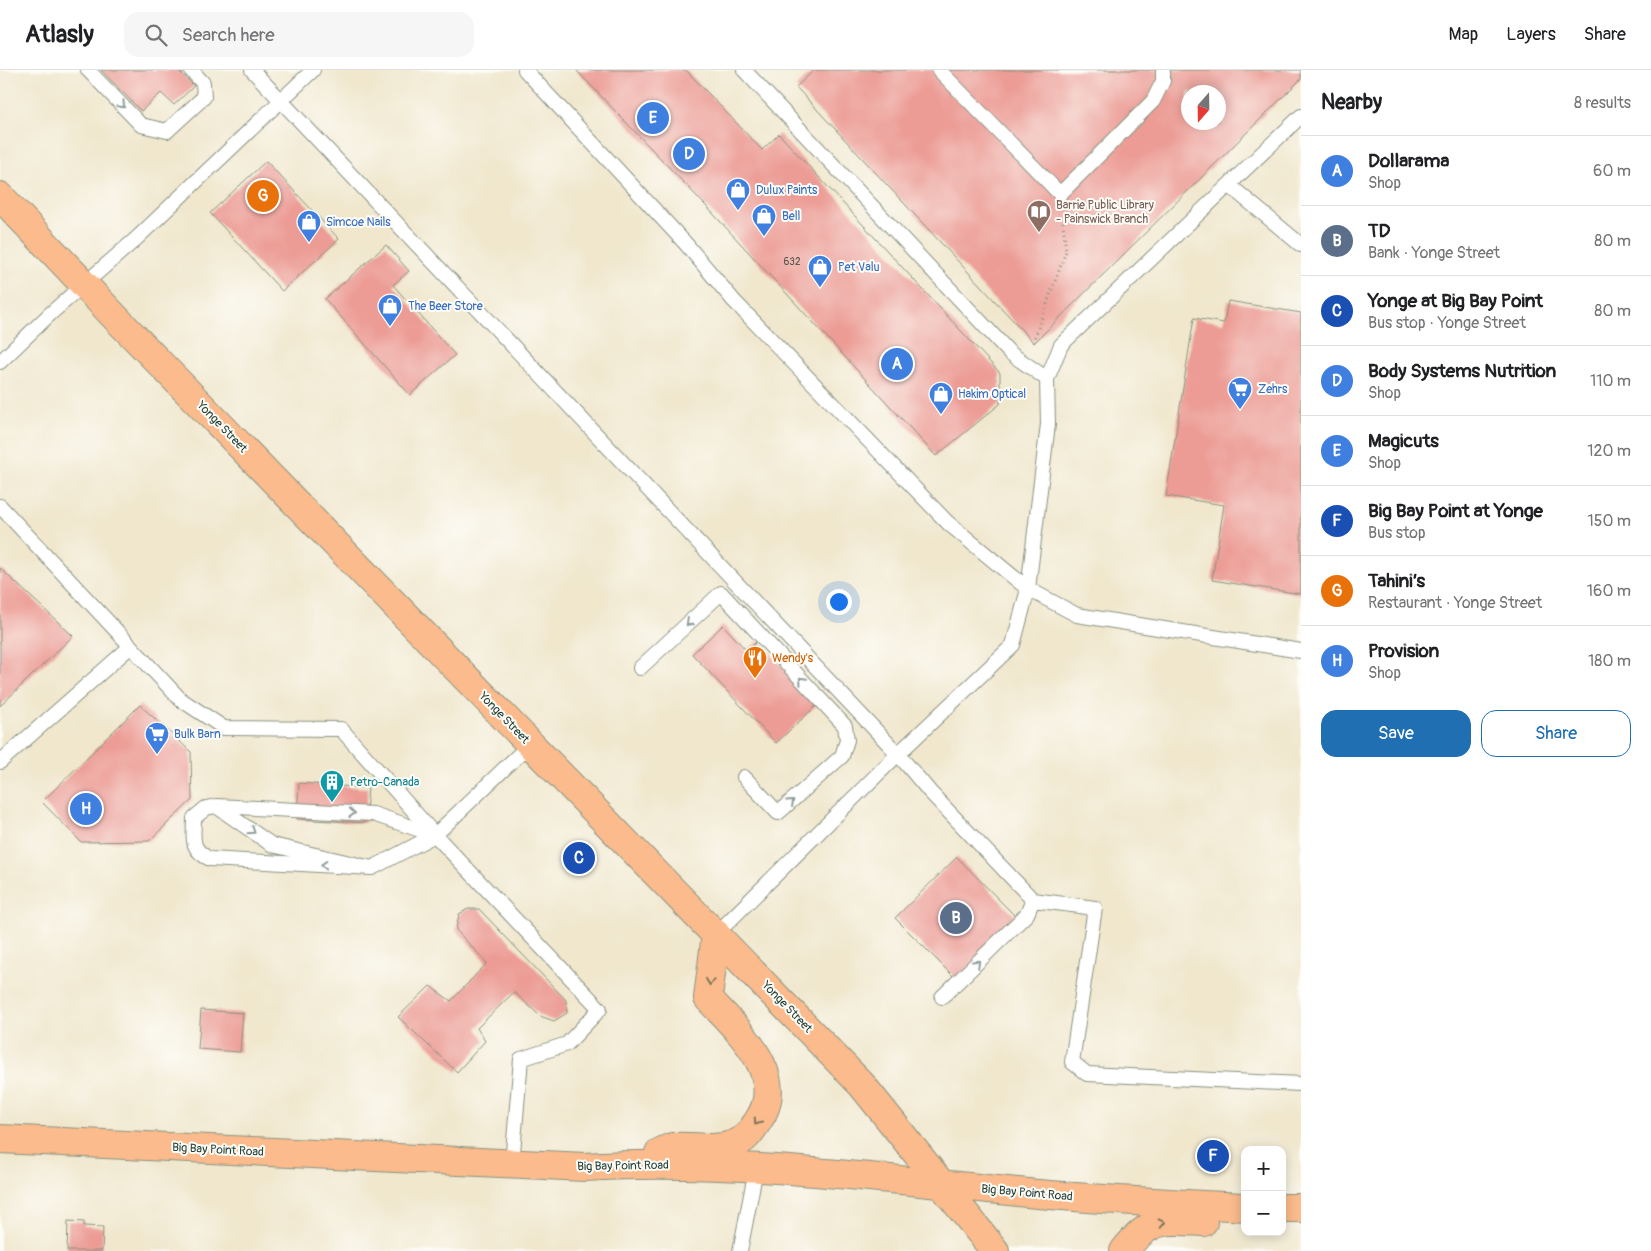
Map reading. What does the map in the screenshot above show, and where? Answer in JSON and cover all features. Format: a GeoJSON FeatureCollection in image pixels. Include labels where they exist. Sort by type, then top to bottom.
{"type":"FeatureCollection","features":[{"type":"Feature","properties":{"kind":"main road","name":"Yonge Street"},"geometry":{"type":"LineString","coordinates":[[0,196],[84,285],[862,1085],[996,1251]]}},
{"type":"Feature","properties":{"kind":"main road"},"geometry":{"type":"LineString","coordinates":[[632,1164],[672,1147],[723,1147],[734,1145],[746,1138],[762,1114],[768,1085],[757,1056],[748,1042],[708,998],[716,934]]}},
{"type":"Feature","properties":{"kind":"main road","name":"Big Bay Point Road"},"geometry":{"type":"LineString","coordinates":[[0,1139],[585,1167],[632,1164],[830,1173],[1062,1196],[1241,1207]]}},
{"type":"Feature","properties":{"kind":"main road"},"geometry":{"type":"LineString","coordinates":[[1286,1208],[1301,1208]]}},
{"type":"Feature","properties":{"kind":"main road"},"geometry":{"type":"LineString","coordinates":[[1124,1251],[1137,1234],[1150,1225],[1170,1221],[1227,1224],[1241,1219]]}},
{"type":"Feature","properties":{"kind":"lane"},"geometry":{"type":"LineString","coordinates":[[88,70],[141,125],[167,131],[204,97],[203,83],[193,71]]}},
{"type":"Feature","properties":{"kind":"lane"},"geometry":{"type":"LineString","coordinates":[[252,70],[898,754],[930,792],[1033,900],[1094,908],[1072,1062],[1087,1074],[1301,1084]]}},
{"type":"Feature","properties":{"kind":"lane"},"geometry":{"type":"LineString","coordinates":[[0,362],[137,238],[313,70]]}},
{"type":"Feature","properties":{"kind":"lane"},"geometry":{"type":"LineString","coordinates":[[525,70],[686,244],[734,301],[948,523],[1028,589],[1077,614],[1301,651]]}},
{"type":"Feature","properties":{"kind":"lane"},"geometry":{"type":"LineString","coordinates":[[744,70],[1010,354],[1047,379]]}},
{"type":"Feature","properties":{"kind":"lane"},"geometry":{"type":"LineString","coordinates":[[939,70],[1060,194],[1153,101],[1163,81],[1163,70]]}},
{"type":"Feature","properties":{"kind":"lane"},"geometry":{"type":"LineString","coordinates":[[716,934],[898,754],[1013,645],[1028,589],[1048,424],[1047,379],[1061,345],[1301,116]]}},
{"type":"Feature","properties":{"kind":"lane"},"geometry":{"type":"LineString","coordinates":[[1229,185],[1301,245]]}},
{"type":"Feature","properties":{"kind":"lane"},"geometry":{"type":"LineString","coordinates":[[0,506],[180,699],[224,728],[341,729],[434,835],[600,1010],[566,1044],[522,1059],[512,1164]]}},
{"type":"Feature","properties":{"kind":"lane"},"geometry":{"type":"LineString","coordinates":[[640,668],[721,593],[845,726],[847,740],[842,756],[778,813],[744,777]]}},
{"type":"Feature","properties":{"kind":"lane"},"geometry":{"type":"LineString","coordinates":[[0,762],[130,647]]}},
{"type":"Feature","properties":{"kind":"lane"},"geometry":{"type":"LineString","coordinates":[[434,835],[373,814],[216,806],[206,808],[194,818],[194,846],[201,855],[210,859],[372,868],[434,835],[530,744]]}},
{"type":"Feature","properties":{"kind":"lane"},"geometry":{"type":"LineString","coordinates":[[216,806],[272,844],[372,868]]}},
{"type":"Feature","properties":{"kind":"lane"},"geometry":{"type":"LineString","coordinates":[[942,997],[1027,914],[1033,900]]}},
{"type":"Feature","properties":{"kind":"lane"},"geometry":{"type":"LineString","coordinates":[[740,1251],[756,1169]]}},
{"type":"Feature","properties":{"kind":"path"},"geometry":{"type":"LineString","coordinates":[[1026,364],[1066,250],[1060,194]]}},
{"type":"Feature","properties":{"kind":"building"},"geometry":{"type":"Polygon","coordinates":[[[101,70],[178,70],[194,86],[174,105],[161,93],[141,111],[101,70]]]}},
{"type":"Feature","properties":{"kind":"building"},"geometry":{"type":"Polygon","coordinates":[[[576,70],[686,70],[762,150],[779,134],[1000,373],[1000,404],[936,456],[707,207],[576,70]]]}},
{"type":"Feature","properties":{"kind":"building","name":"Barrie Public Library - Painswick Branch"},"geometry":{"type":"Polygon","coordinates":[[[814,70],[1301,70],[1301,79],[1034,343],[796,87],[814,70]]]}},
{"type":"Feature","properties":{"kind":"building"},"geometry":{"type":"Polygon","coordinates":[[[266,161],[339,239],[282,291],[210,213],[266,161]]]}},
{"type":"Feature","properties":{"kind":"building","name":"The Beer Store"},"geometry":{"type":"Polygon","coordinates":[[[386,245],[409,271],[393,285],[455,355],[410,395],[325,299],[386,245]]]}},
{"type":"Feature","properties":{"kind":"building","name":"Zehrs"},"geometry":{"type":"Polygon","coordinates":[[[1228,301],[1301,313],[1301,594],[1212,580],[1224,505],[1166,496],[1194,318],[1224,323],[1228,301]]]}},
{"type":"Feature","properties":{"kind":"building"},"geometry":{"type":"Polygon","coordinates":[[[0,568],[73,636],[0,706],[0,568]]]}},
{"type":"Feature","properties":{"kind":"building","name":"Wendy's"},"geometry":{"type":"Polygon","coordinates":[[[723,625],[747,651],[758,640],[818,704],[776,743],[692,654],[723,625]]]}},
{"type":"Feature","properties":{"kind":"building"},"geometry":{"type":"Polygon","coordinates":[[[140,705],[191,752],[192,800],[149,841],[81,842],[42,802],[140,705]]]}},
{"type":"Feature","properties":{"kind":"building","name":"Petro-Canada"},"geometry":{"type":"Polygon","coordinates":[[[299,783],[368,788],[365,823],[297,819],[299,783]]]}},
{"type":"Feature","properties":{"kind":"building"},"geometry":{"type":"Polygon","coordinates":[[[957,857],[1017,918],[956,979],[895,918],[957,857]]]}},
{"type":"Feature","properties":{"kind":"building"},"geometry":{"type":"Polygon","coordinates":[[[468,909],[479,909],[566,1000],[567,1013],[554,1021],[540,1016],[514,992],[477,1028],[485,1041],[457,1072],[398,1017],[430,986],[451,1001],[487,963],[456,930],[459,914],[468,909]]]}},
{"type":"Feature","properties":{"kind":"building"},"geometry":{"type":"Polygon","coordinates":[[[201,1010],[243,1013],[240,1052],[198,1049],[201,1010]]]}},
{"type":"Feature","properties":{"kind":"building"},"geometry":{"type":"Polygon","coordinates":[[[68,1221],[84,1222],[84,1226],[103,1227],[102,1251],[67,1251],[68,1221]]]}},
{"type":"Feature","properties":{"kind":"place","name":"Magicuts"},"geometry":{"type":"Point","coordinates":[653,118]}},
{"type":"Feature","properties":{"kind":"place","name":"Body Systems Nutrition"},"geometry":{"type":"Point","coordinates":[689,154]}},
{"type":"Feature","properties":{"kind":"place","name":"Tahini’s"},"geometry":{"type":"Point","coordinates":[263,196]}},
{"type":"Feature","properties":{"kind":"place","name":"Dulux Paints"},"geometry":{"type":"Point","coordinates":[738,211]}},
{"type":"Feature","properties":{"kind":"place","name":"Barrie Public Library - Painswick Branch"},"geometry":{"type":"Point","coordinates":[1039,233]}},
{"type":"Feature","properties":{"kind":"place","name":"Bell"},"geometry":{"type":"Point","coordinates":[764,237]}},
{"type":"Feature","properties":{"kind":"place","name":"Simcoe Nails"},"geometry":{"type":"Point","coordinates":[309,243]}},
{"type":"Feature","properties":{"kind":"place","name":"Pet Valu"},"geometry":{"type":"Point","coordinates":[820,288]}},
{"type":"Feature","properties":{"kind":"place","name":"The Beer Store"},"geometry":{"type":"Point","coordinates":[390,327]}},
{"type":"Feature","properties":{"kind":"place","name":"Dollarama"},"geometry":{"type":"Point","coordinates":[897,364]}},
{"type":"Feature","properties":{"kind":"place","name":"Zehrs"},"geometry":{"type":"Point","coordinates":[1240,410]}},
{"type":"Feature","properties":{"kind":"place","name":"Hakim Optical"},"geometry":{"type":"Point","coordinates":[941,415]}},
{"type":"Feature","properties":{"kind":"place","name":"Wendy's"},"geometry":{"type":"Point","coordinates":[755,679]}},
{"type":"Feature","properties":{"kind":"place","name":"Bulk Barn"},"geometry":{"type":"Point","coordinates":[157,755]}},
{"type":"Feature","properties":{"kind":"place","name":"Petro-Canada"},"geometry":{"type":"Point","coordinates":[332,803]}},
{"type":"Feature","properties":{"kind":"place","name":"Provision"},"geometry":{"type":"Point","coordinates":[86,809]}},
{"type":"Feature","properties":{"kind":"place","name":"Yonge at Big Bay Point"},"geometry":{"type":"Point","coordinates":[579,858]}},
{"type":"Feature","properties":{"kind":"place","name":"TD"},"geometry":{"type":"Point","coordinates":[956,918]}},
{"type":"Feature","properties":{"kind":"place","name":"Big Bay Point at Yonge"},"geometry":{"type":"Point","coordinates":[1213,1156]}}]}
